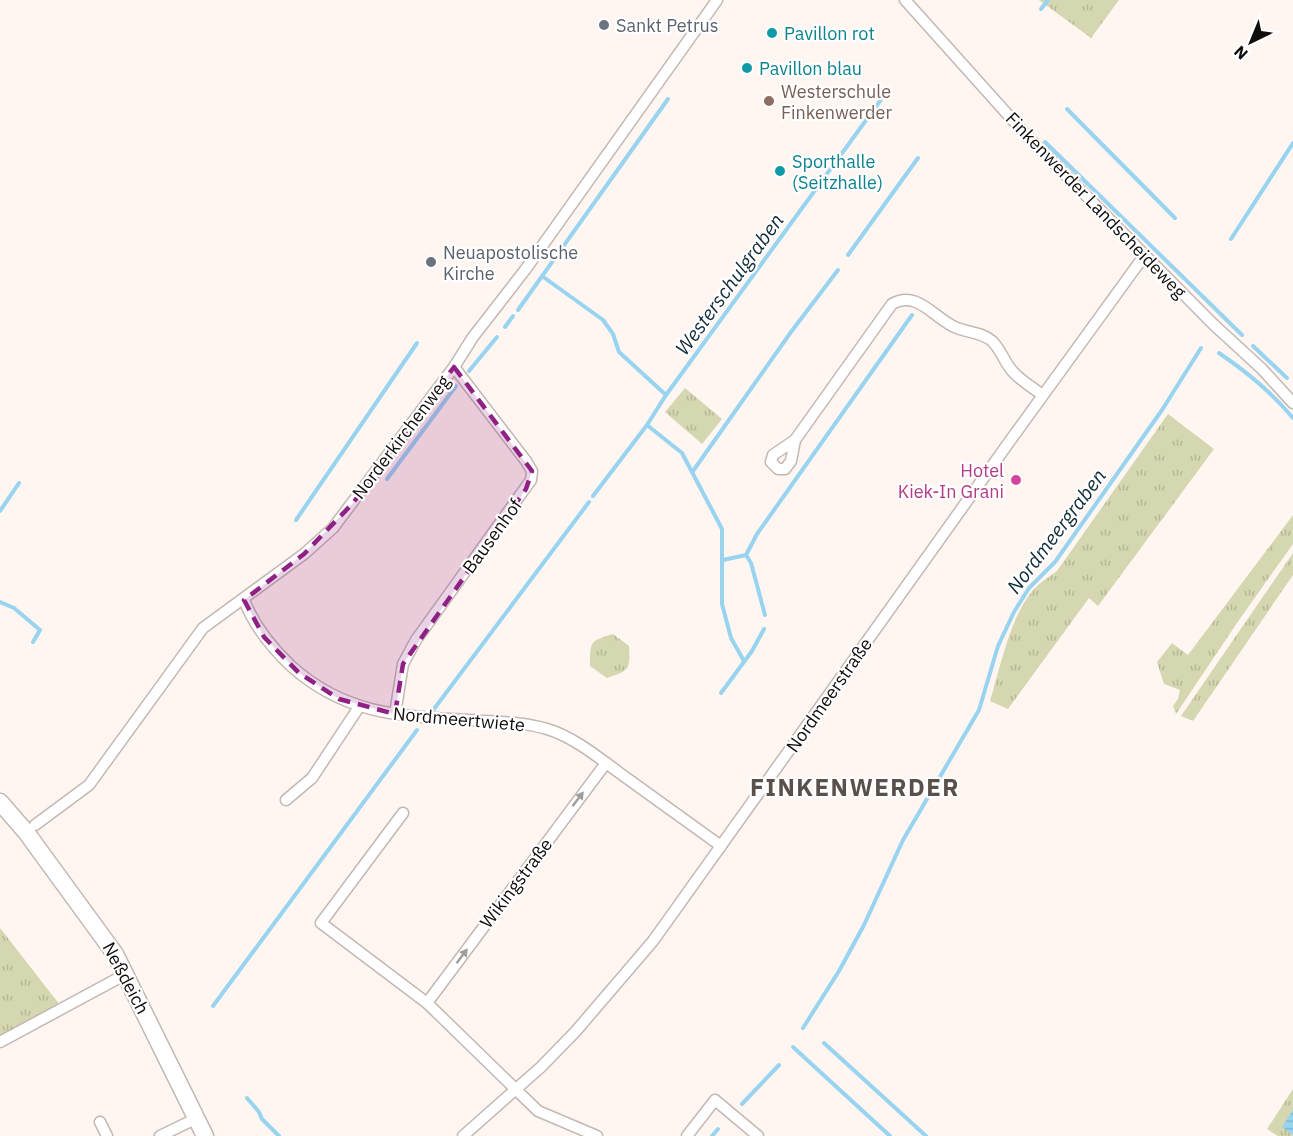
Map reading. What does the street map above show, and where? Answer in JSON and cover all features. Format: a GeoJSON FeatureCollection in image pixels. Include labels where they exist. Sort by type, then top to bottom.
{"type":"FeatureCollection","features":[{"type":"Feature","properties":{"kind":"street","name":"Norderkirchenweg"},"geometry":{"type":"LineString","coordinates":[[31,829],[89,785],[193,640],[213,621],[304,554],[333,528],[525,270],[717,0]]}},
{"type":"Feature","properties":{"kind":"street","name":"Finkenwerder Landscheideweg"},"geometry":{"type":"LineString","coordinates":[[905,0],[1028,136],[1144,256],[1262,369],[1293,404]]}},
{"type":"Feature","properties":{"kind":"street","name":"Nordmeerstraße"},"geometry":{"type":"LineString","coordinates":[[463,1136],[516,1090],[576,1031],[653,941],[1042,395],[1144,256]]}},
{"type":"Feature","properties":{"kind":"street"},"geometry":{"type":"LineString","coordinates":[[795,440],[892,304],[899,300],[915,301],[957,328],[977,332],[990,340],[1002,352],[1010,369],[1042,395]]}},
{"type":"Feature","properties":{"kind":"street","name":"Bausenhof"},"geometry":{"type":"LineString","coordinates":[[395,714],[403,664],[416,640],[531,480],[531,471],[526,461],[454,367]]}},
{"type":"Feature","properties":{"kind":"street","name":"Nordmeertwiete"},"geometry":{"type":"LineString","coordinates":[[244,600],[251,618],[281,656],[318,686],[359,707],[395,714],[517,723],[548,729],[606,763],[721,846]]}},
{"type":"Feature","properties":{"kind":"street"},"geometry":{"type":"LineString","coordinates":[[286,800],[312,778],[359,707]]}},
{"type":"Feature","properties":{"kind":"street","name":"Wikingstraße"},"geometry":{"type":"LineString","coordinates":[[427,1003],[606,763]]}},
{"type":"Feature","properties":{"kind":"street","name":"Neßdeich"},"geometry":{"type":"LineString","coordinates":[[0,802],[31,829],[102,934],[126,974],[204,1136]]}},
{"type":"Feature","properties":{"kind":"street"},"geometry":{"type":"LineString","coordinates":[[403,813],[321,923],[427,1003],[538,1112],[597,1136]]}},
{"type":"Feature","properties":{"kind":"street"},"geometry":{"type":"LineString","coordinates":[[0,1042],[126,974]]}},
{"type":"Feature","properties":{"kind":"street"},"geometry":{"type":"LineString","coordinates":[[687,1136],[715,1100],[758,1136]]}},
{"type":"Feature","properties":{"kind":"street"},"geometry":{"type":"LineString","coordinates":[[160,1136],[195,1119]]}},
{"type":"Feature","properties":{"kind":"street"},"geometry":{"type":"LineString","coordinates":[[100,1122],[107,1136]]}},
{"type":"Feature","properties":{"kind":"highlighted area"},"geometry":{"type":"Polygon","coordinates":[[[454,367],[532,471],[526,489],[403,664],[395,714],[339,699],[299,673],[264,637],[244,600],[304,554],[353,503],[454,367]]]}},
{"type":"Feature","properties":{"kind":"green space"},"geometry":{"type":"Polygon","coordinates":[[[1039,0],[1119,0],[1091,38],[1039,0]]]}},
{"type":"Feature","properties":{"kind":"green space"},"geometry":{"type":"Polygon","coordinates":[[[685,388],[722,419],[702,444],[665,412],[685,388]]]}},
{"type":"Feature","properties":{"kind":"green space"},"geometry":{"type":"Polygon","coordinates":[[[1168,414],[1214,449],[1098,606],[1089,598],[1008,709],[990,701],[1007,642],[1026,599],[1037,586],[1057,571],[1168,414]]]}},
{"type":"Feature","properties":{"kind":"green space"},"geometry":{"type":"Polygon","coordinates":[[[1293,515],[1293,544],[1176,714],[1173,706],[1180,690],[1164,684],[1157,662],[1172,643],[1188,655],[1293,515]]]}},
{"type":"Feature","properties":{"kind":"green space"},"geometry":{"type":"Polygon","coordinates":[[[1293,553],[1293,575],[1193,721],[1181,716],[1293,553]]]}},
{"type":"Feature","properties":{"kind":"green space"},"geometry":{"type":"Polygon","coordinates":[[[613,634],[629,646],[629,665],[624,671],[607,678],[590,666],[590,651],[593,643],[613,634]]]}},
{"type":"Feature","properties":{"kind":"green space"},"geometry":{"type":"Polygon","coordinates":[[[0,928],[60,1005],[0,1037],[0,928]]]}},
{"type":"Feature","properties":{"kind":"green space"},"geometry":{"type":"Polygon","coordinates":[[[1293,1089],[1293,1136],[1278,1136],[1267,1129],[1293,1089]]]}},
{"type":"Feature","properties":{"kind":"water"},"geometry":{"type":"Polygon","coordinates":[[[1293,1110],[1293,1135],[1282,1127],[1293,1110]]]}},
{"type":"Feature","properties":{"kind":"waterway"},"geometry":{"type":"LineString","coordinates":[[1041,9],[1048,0]]}},
{"type":"Feature","properties":{"kind":"waterway","name":"Westerschulgraben"},"geometry":{"type":"LineString","coordinates":[[593,496],[647,425],[666,395],[888,90]]}},
{"type":"Feature","properties":{"kind":"waterway"},"geometry":{"type":"LineString","coordinates":[[518,310],[668,99]]}},
{"type":"Feature","properties":{"kind":"waterway"},"geometry":{"type":"LineString","coordinates":[[1067,109],[1175,218]]}},
{"type":"Feature","properties":{"kind":"waterway"},"geometry":{"type":"LineString","coordinates":[[1045,142],[1242,335]]}},
{"type":"Feature","properties":{"kind":"waterway"},"geometry":{"type":"LineString","coordinates":[[1231,239],[1293,143]]}},
{"type":"Feature","properties":{"kind":"waterway"},"geometry":{"type":"LineString","coordinates":[[848,255],[918,158]]}},
{"type":"Feature","properties":{"kind":"waterway"},"geometry":{"type":"LineString","coordinates":[[693,471],[791,332],[838,270]]}},
{"type":"Feature","properties":{"kind":"waterway"},"geometry":{"type":"LineString","coordinates":[[542,276],[603,320],[613,334],[619,352],[666,395]]}},
{"type":"Feature","properties":{"kind":"waterway"},"geometry":{"type":"LineString","coordinates":[[746,555],[757,534],[912,315]]}},
{"type":"Feature","properties":{"kind":"waterway"},"geometry":{"type":"LineString","coordinates":[[505,327],[513,316]]}},
{"type":"Feature","properties":{"kind":"waterway"},"geometry":{"type":"LineString","coordinates":[[469,371],[497,337]]}},
{"type":"Feature","properties":{"kind":"waterway"},"geometry":{"type":"LineString","coordinates":[[296,520],[417,343]]}},
{"type":"Feature","properties":{"kind":"waterway"},"geometry":{"type":"LineString","coordinates":[[1253,346],[1287,378]]}},
{"type":"Feature","properties":{"kind":"waterway","name":"Nordmeergraben"},"geometry":{"type":"LineString","coordinates":[[803,1028],[839,971],[864,925],[903,840],[979,710],[998,646],[1014,612],[1029,588],[1055,562],[1162,410],[1201,348]]}},
{"type":"Feature","properties":{"kind":"waterway"},"geometry":{"type":"LineString","coordinates":[[1219,353],[1258,383],[1293,418]]}},
{"type":"Feature","properties":{"kind":"waterway"},"geometry":{"type":"LineString","coordinates":[[387,479],[456,386]]}},
{"type":"Feature","properties":{"kind":"waterway"},"geometry":{"type":"LineString","coordinates":[[647,425],[682,453],[722,529],[722,604],[731,638],[744,661]]}},
{"type":"Feature","properties":{"kind":"waterway"},"geometry":{"type":"LineString","coordinates":[[0,511],[19,483]]}},
{"type":"Feature","properties":{"kind":"waterway","name":"Westerschulgraben"},"geometry":{"type":"LineString","coordinates":[[434,709],[589,502]]}},
{"type":"Feature","properties":{"kind":"waterway"},"geometry":{"type":"LineString","coordinates":[[723,560],[746,555],[751,563],[765,615]]}},
{"type":"Feature","properties":{"kind":"waterway"},"geometry":{"type":"LineString","coordinates":[[0,602],[14,608],[40,630],[33,642]]}},
{"type":"Feature","properties":{"kind":"waterway"},"geometry":{"type":"LineString","coordinates":[[721,693],[752,651],[764,629]]}},
{"type":"Feature","properties":{"kind":"waterway"},"geometry":{"type":"LineString","coordinates":[[213,1006],[417,730]]}},
{"type":"Feature","properties":{"kind":"waterway"},"geometry":{"type":"LineString","coordinates":[[824,1043],[926,1136]]}},
{"type":"Feature","properties":{"kind":"waterway"},"geometry":{"type":"LineString","coordinates":[[793,1047],[890,1136]]}},
{"type":"Feature","properties":{"kind":"waterway","name":"Nordmeergraben"},"geometry":{"type":"LineString","coordinates":[[742,1104],[779,1065]]}},
{"type":"Feature","properties":{"kind":"waterway"},"geometry":{"type":"LineString","coordinates":[[247,1098],[262,1119],[279,1136]]}},
{"type":"Feature","properties":{"kind":"waterway","name":"Nordmeergraben"},"geometry":{"type":"LineString","coordinates":[[712,1136],[718,1129]]}},
{"type":"Feature","properties":{"kind":"place","name":"Sankt Petrus"},"geometry":{"type":"Point","coordinates":[604,25]}},
{"type":"Feature","properties":{"kind":"place","name":"Pavillon rot"},"geometry":{"type":"Point","coordinates":[772,33]}},
{"type":"Feature","properties":{"kind":"place","name":"Pavillon blau"},"geometry":{"type":"Point","coordinates":[747,68]}},
{"type":"Feature","properties":{"kind":"place","name":"Westerschule Finkenwerder"},"geometry":{"type":"Point","coordinates":[769,101]}},
{"type":"Feature","properties":{"kind":"place","name":"Sporthalle (Seitzhalle)"},"geometry":{"type":"Point","coordinates":[780,171]}},
{"type":"Feature","properties":{"kind":"place","name":"Neuapostolische Kirche"},"geometry":{"type":"Point","coordinates":[431,262]}},
{"type":"Feature","properties":{"kind":"place","name":"Hotel Kiek-In Grani"},"geometry":{"type":"Point","coordinates":[1016,480]}},
{"type":"Feature","properties":{"kind":"district","name":"FINKENWERDER"},"geometry":{"type":"Point","coordinates":[855,787]}}]}
